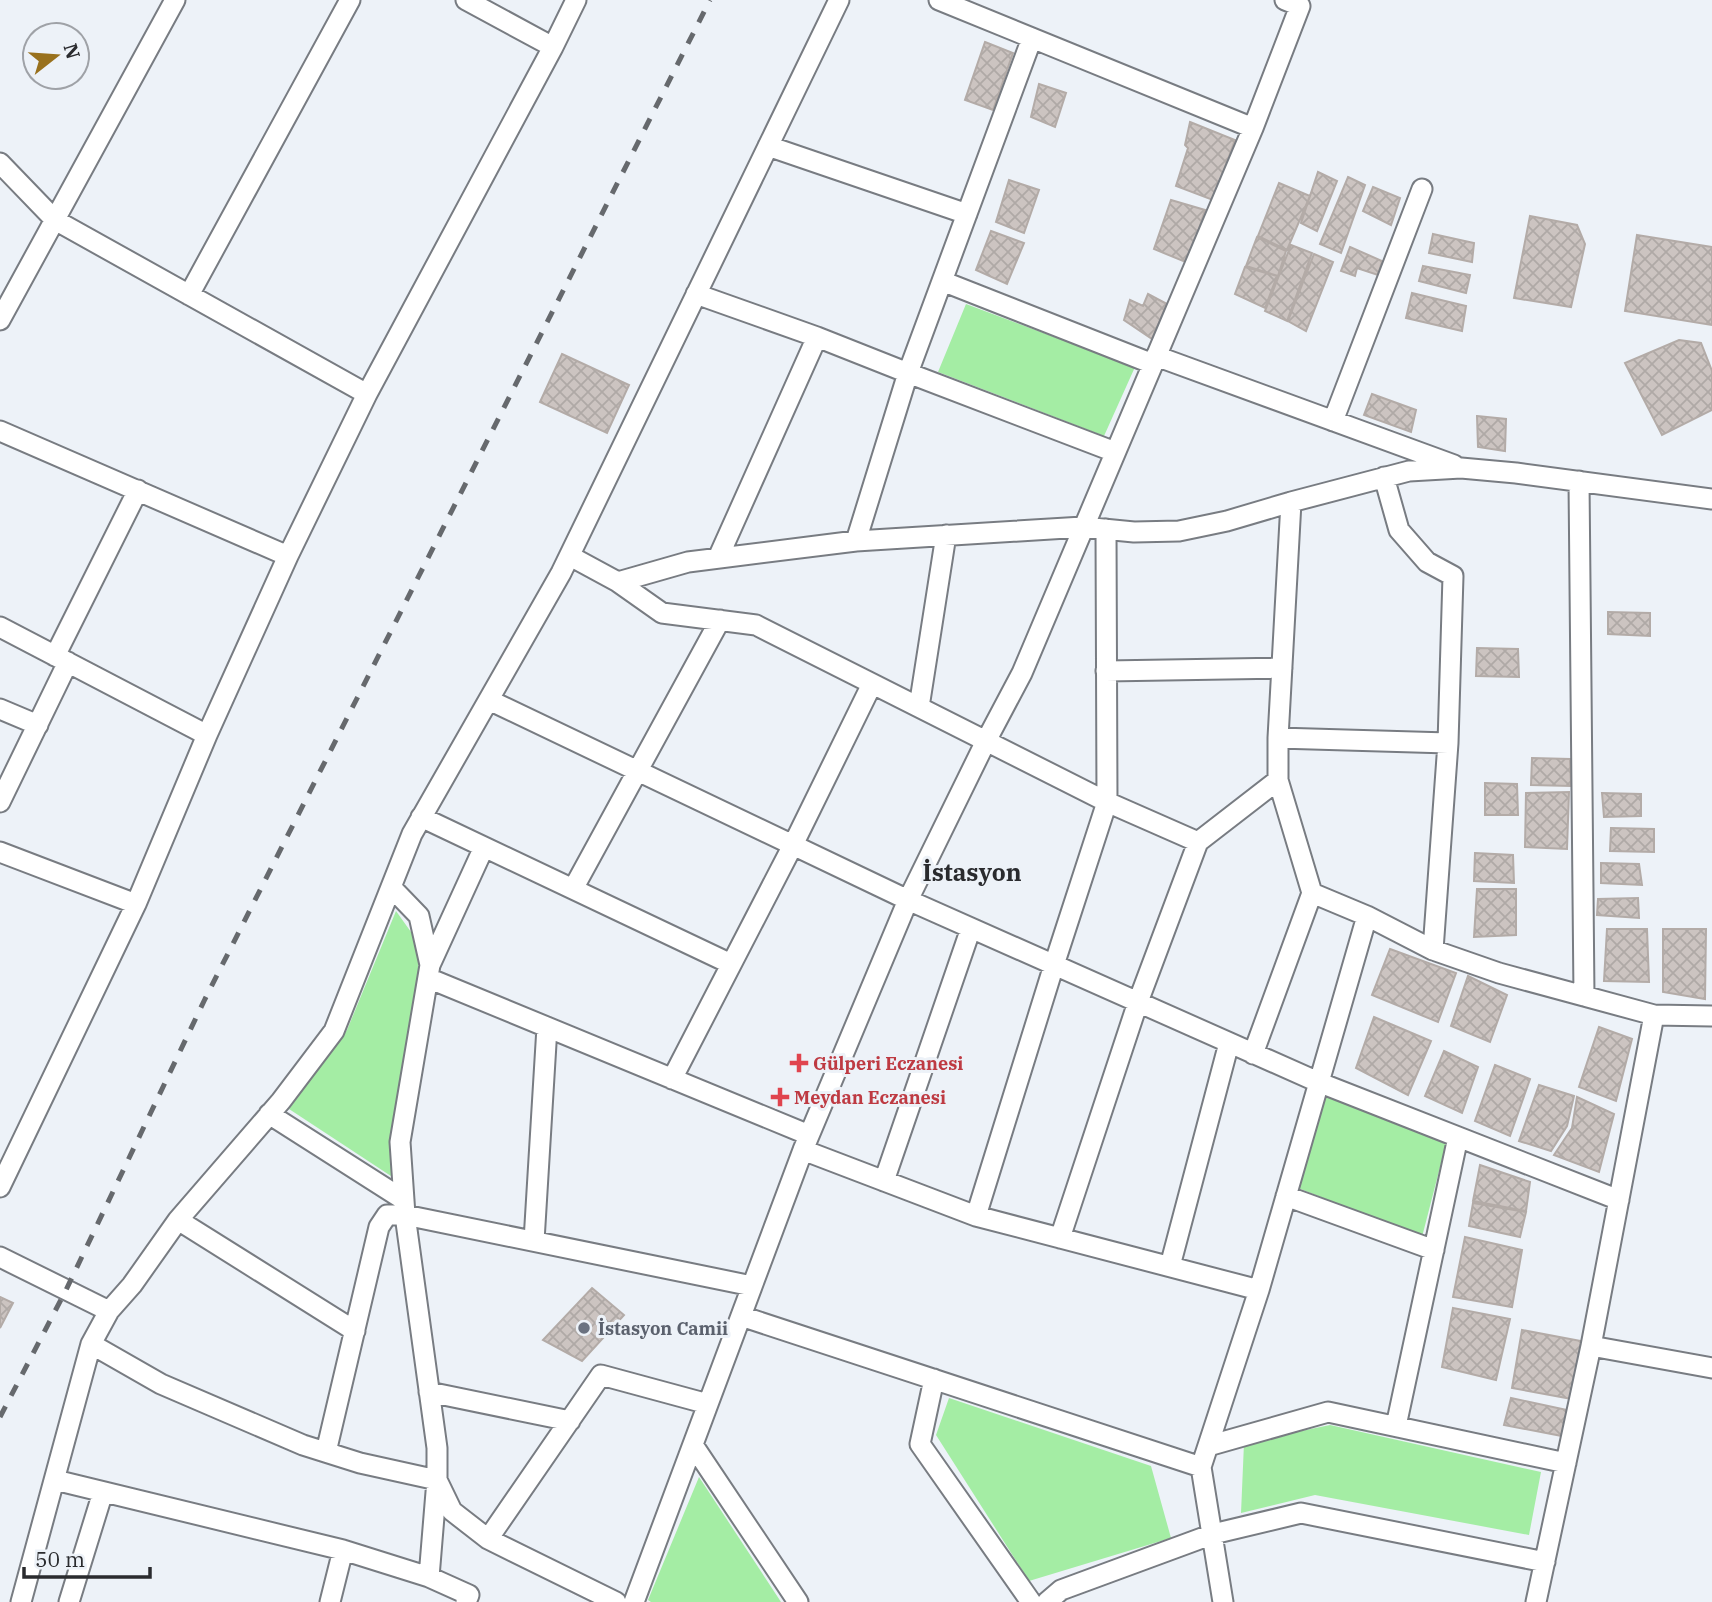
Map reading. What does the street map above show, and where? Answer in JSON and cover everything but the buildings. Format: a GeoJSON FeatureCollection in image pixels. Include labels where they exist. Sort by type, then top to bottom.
{"type":"FeatureCollection","features":[{"type":"Feature","properties":{"kind":"street"},"geometry":{"type":"LineString","coordinates":[[0,320],[175,0]]}},
{"type":"Feature","properties":{"kind":"street"},"geometry":{"type":"LineString","coordinates":[[189,295],[350,0]]}},
{"type":"Feature","properties":{"kind":"street"},"geometry":{"type":"LineString","coordinates":[[466,0],[553,47]]}},
{"type":"Feature","properties":{"kind":"street"},"geometry":{"type":"LineString","coordinates":[[0,1187],[136,905],[288,556],[367,394],[576,0]]}},
{"type":"Feature","properties":{"kind":"street"},"geometry":{"type":"LineString","coordinates":[[21,1602],[91,1344],[109,1311],[178,1220],[269,1114],[334,1031],[412,834],[570,556],[839,0]]}},
{"type":"Feature","properties":{"kind":"street"},"geometry":{"type":"LineString","coordinates":[[939,0],[1253,128]]}},
{"type":"Feature","properties":{"kind":"street"},"geometry":{"type":"LineString","coordinates":[[634,1602],[806,1142],[908,900],[1022,673],[1253,128],[1296,2]]}},
{"type":"Feature","properties":{"kind":"street"},"geometry":{"type":"LineString","coordinates":[[856,541],[908,373],[1032,38]]}},
{"type":"Feature","properties":{"kind":"street"},"geometry":{"type":"LineString","coordinates":[[768,146],[967,214]]}},
{"type":"Feature","properties":{"kind":"street"},"geometry":{"type":"LineString","coordinates":[[0,163],[55,220],[367,394]]}},
{"type":"Feature","properties":{"kind":"street"},"geometry":{"type":"LineString","coordinates":[[1333,421],[1422,189]]}},
{"type":"Feature","properties":{"kind":"street"},"geometry":{"type":"LineString","coordinates":[[942,281],[1155,360],[1461,468]]}},
{"type":"Feature","properties":{"kind":"street"},"geometry":{"type":"LineString","coordinates":[[696,294],[817,337],[1115,452]]}},
{"type":"Feature","properties":{"kind":"street"},"geometry":{"type":"LineString","coordinates":[[719,558],[817,337]]}},
{"type":"Feature","properties":{"kind":"street"},"geometry":{"type":"LineString","coordinates":[[0,431],[288,556]]}},
{"type":"Feature","properties":{"kind":"street"},"geometry":{"type":"LineString","coordinates":[[618,582],[688,562],[856,541],[1083,527],[1134,532],[1179,531],[1227,522],[1409,471],[1461,468],[1516,473],[1712,499]]}},
{"type":"Feature","properties":{"kind":"street"},"geometry":{"type":"LineString","coordinates":[[1384,477],[1399,530],[1427,562],[1453,576],[1448,743],[1433,950]]}},
{"type":"Feature","properties":{"kind":"street"},"geometry":{"type":"LineString","coordinates":[[1579,481],[1584,996]]}},
{"type":"Feature","properties":{"kind":"street"},"geometry":{"type":"LineString","coordinates":[[0,802],[37,725],[62,659],[138,490]]}},
{"type":"Feature","properties":{"kind":"street"},"geometry":{"type":"LineString","coordinates":[[1254,1054],[1312,893],[1278,780],[1291,502]]}},
{"type":"Feature","properties":{"kind":"street"},"geometry":{"type":"LineString","coordinates":[[976,1216],[1107,802],[1105,529]]}},
{"type":"Feature","properties":{"kind":"street"},"geometry":{"type":"LineString","coordinates":[[919,707],[946,535]]}},
{"type":"Feature","properties":{"kind":"street"},"geometry":{"type":"LineString","coordinates":[[570,556],[618,582],[662,613],[756,625],[1107,802],[1198,842]]}},
{"type":"Feature","properties":{"kind":"street"},"geometry":{"type":"LineString","coordinates":[[573,889],[720,620]]}},
{"type":"Feature","properties":{"kind":"street"},"geometry":{"type":"LineString","coordinates":[[0,627],[208,735]]}},
{"type":"Feature","properties":{"kind":"street"},"geometry":{"type":"LineString","coordinates":[[1107,671],[1282,668]]}},
{"type":"Feature","properties":{"kind":"street"},"geometry":{"type":"LineString","coordinates":[[672,1079],[793,845],[872,684]]}},
{"type":"Feature","properties":{"kind":"street"},"geometry":{"type":"LineString","coordinates":[[489,700],[908,900],[1318,1083],[1619,1200]]}},
{"type":"Feature","properties":{"kind":"street"},"geometry":{"type":"LineString","coordinates":[[0,709],[37,725]]}},
{"type":"Feature","properties":{"kind":"street"},"geometry":{"type":"LineString","coordinates":[[1278,738],[1448,743]]}},
{"type":"Feature","properties":{"kind":"street"},"geometry":{"type":"LineString","coordinates":[[1060,1238],[1138,1002],[1198,842],[1278,780]]}},
{"type":"Feature","properties":{"kind":"street"},"geometry":{"type":"LineString","coordinates":[[421,817],[732,964]]}},
{"type":"Feature","properties":{"kind":"street"},"geometry":{"type":"LineString","coordinates":[[429,1577],[438,1448],[405,1208],[400,1142],[429,971],[484,847]]}},
{"type":"Feature","properties":{"kind":"street"},"geometry":{"type":"LineString","coordinates":[[0,852],[136,905]]}},
{"type":"Feature","properties":{"kind":"street"},"geometry":{"type":"LineString","coordinates":[[391,887],[419,916],[429,971]]}},
{"type":"Feature","properties":{"kind":"street"},"geometry":{"type":"LineString","coordinates":[[1312,893],[1367,916],[1433,950],[1499,973],[1654,1015],[1712,1016]]}},
{"type":"Feature","properties":{"kind":"street"},"geometry":{"type":"LineString","coordinates":[[1223,1602],[1201,1467],[1259,1290],[1367,916]]}},
{"type":"Feature","properties":{"kind":"street"},"geometry":{"type":"LineString","coordinates":[[884,1181],[971,928]]}},
{"type":"Feature","properties":{"kind":"street"},"geometry":{"type":"LineString","coordinates":[[429,971],[547,1027],[672,1079],[884,1181],[976,1216],[1259,1290]]}},
{"type":"Feature","properties":{"kind":"street"},"geometry":{"type":"LineString","coordinates":[[1536,1602],[1591,1346],[1654,1015]]}},
{"type":"Feature","properties":{"kind":"street"},"geometry":{"type":"LineString","coordinates":[[534,1241],[547,1027]]}},
{"type":"Feature","properties":{"kind":"street"},"geometry":{"type":"LineString","coordinates":[[1170,1266],[1229,1043]]}},
{"type":"Feature","properties":{"kind":"street"},"geometry":{"type":"LineString","coordinates":[[269,1114],[405,1208],[534,1241],[752,1286]]}},
{"type":"Feature","properties":{"kind":"street"},"geometry":{"type":"LineString","coordinates":[[1396,1426],[1458,1137]]}},
{"type":"Feature","properties":{"kind":"street"},"geometry":{"type":"LineString","coordinates":[[1286,1196],[1434,1250]]}},
{"type":"Feature","properties":{"kind":"street"},"geometry":{"type":"LineString","coordinates":[[326,1452],[379,1227],[387,1215],[405,1208]]}},
{"type":"Feature","properties":{"kind":"street"},"geometry":{"type":"LineString","coordinates":[[178,1220],[355,1331]]}},
{"type":"Feature","properties":{"kind":"street"},"geometry":{"type":"LineString","coordinates":[[0,1257],[109,1311]]}},
{"type":"Feature","properties":{"kind":"street"},"geometry":{"type":"LineString","coordinates":[[741,1316],[1201,1467]]}},
{"type":"Feature","properties":{"kind":"street"},"geometry":{"type":"LineString","coordinates":[[91,1344],[161,1384],[303,1446],[360,1463],[437,1480]]}},
{"type":"Feature","properties":{"kind":"street"},"geometry":{"type":"LineString","coordinates":[[1591,1346],[1712,1368]]}},
{"type":"Feature","properties":{"kind":"street"},"geometry":{"type":"LineString","coordinates":[[488,1539],[601,1375],[708,1404]]}},
{"type":"Feature","properties":{"kind":"street"},"geometry":{"type":"LineString","coordinates":[[934,1379],[920,1444],[1031,1602]]}},
{"type":"Feature","properties":{"kind":"street"},"geometry":{"type":"LineString","coordinates":[[429,1391],[569,1421]]}},
{"type":"Feature","properties":{"kind":"street"},"geometry":{"type":"LineString","coordinates":[[1208,1446],[1328,1412],[1566,1462]]}},
{"type":"Feature","properties":{"kind":"street"},"geometry":{"type":"LineString","coordinates":[[693,1445],[797,1602]]}},
{"type":"Feature","properties":{"kind":"street"},"geometry":{"type":"LineString","coordinates":[[55,1480],[343,1550],[429,1577],[474,1600]]}},
{"type":"Feature","properties":{"kind":"street"},"geometry":{"type":"LineString","coordinates":[[437,1480],[452,1511],[488,1539],[616,1602]]}},
{"type":"Feature","properties":{"kind":"street"},"geometry":{"type":"LineString","coordinates":[[69,1602],[103,1492]]}},
{"type":"Feature","properties":{"kind":"street"},"geometry":{"type":"LineString","coordinates":[[1047,1602],[1061,1590],[1213,1534],[1301,1513],[1545,1562]]}},
{"type":"Feature","properties":{"kind":"street"},"geometry":{"type":"LineString","coordinates":[[330,1602],[343,1550]]}},
{"type":"Feature","properties":{"kind":"green space"},"geometry":{"type":"Polygon","coordinates":[[[966,304],[1135,367],[1104,436],[938,372],[966,304]]]}},
{"type":"Feature","properties":{"kind":"green space"},"geometry":{"type":"Polygon","coordinates":[[[396,911],[416,939],[419,957],[418,985],[394,1178],[289,1109],[347,1030],[396,911]]]}},
{"type":"Feature","properties":{"kind":"green space"},"geometry":{"type":"Polygon","coordinates":[[[1325,1093],[1446,1144],[1422,1237],[1298,1188],[1325,1093]]]}},
{"type":"Feature","properties":{"kind":"green space"},"geometry":{"type":"Polygon","coordinates":[[[949,1398],[1151,1466],[1171,1538],[1029,1581],[936,1435],[949,1398]]]}},
{"type":"Feature","properties":{"kind":"green space"},"geometry":{"type":"Polygon","coordinates":[[[1330,1425],[1541,1472],[1529,1535],[1315,1495],[1241,1513],[1244,1443],[1330,1425]]]}},
{"type":"Feature","properties":{"kind":"green space"},"geometry":{"type":"Polygon","coordinates":[[[699,1477],[781,1602],[648,1600],[699,1477]]]}},
{"type":"Feature","properties":{"kind":"railway"},"geometry":{"type":"LineString","coordinates":[[0,1417],[66,1290],[205,999],[710,0]]}},
{"type":"Feature","properties":{"kind":"place","name":"Gülperi Eczanesi"},"geometry":{"type":"Point","coordinates":[799,1063]}},
{"type":"Feature","properties":{"kind":"place","name":"Meydan Eczanesi"},"geometry":{"type":"Point","coordinates":[780,1097]}},
{"type":"Feature","properties":{"kind":"place","name":"İstasyon Camii"},"geometry":{"type":"Point","coordinates":[584,1328]}},
{"type":"Feature","properties":{"kind":"district","name":"İstasyon"},"geometry":{"type":"Point","coordinates":[972,872]}}]}
